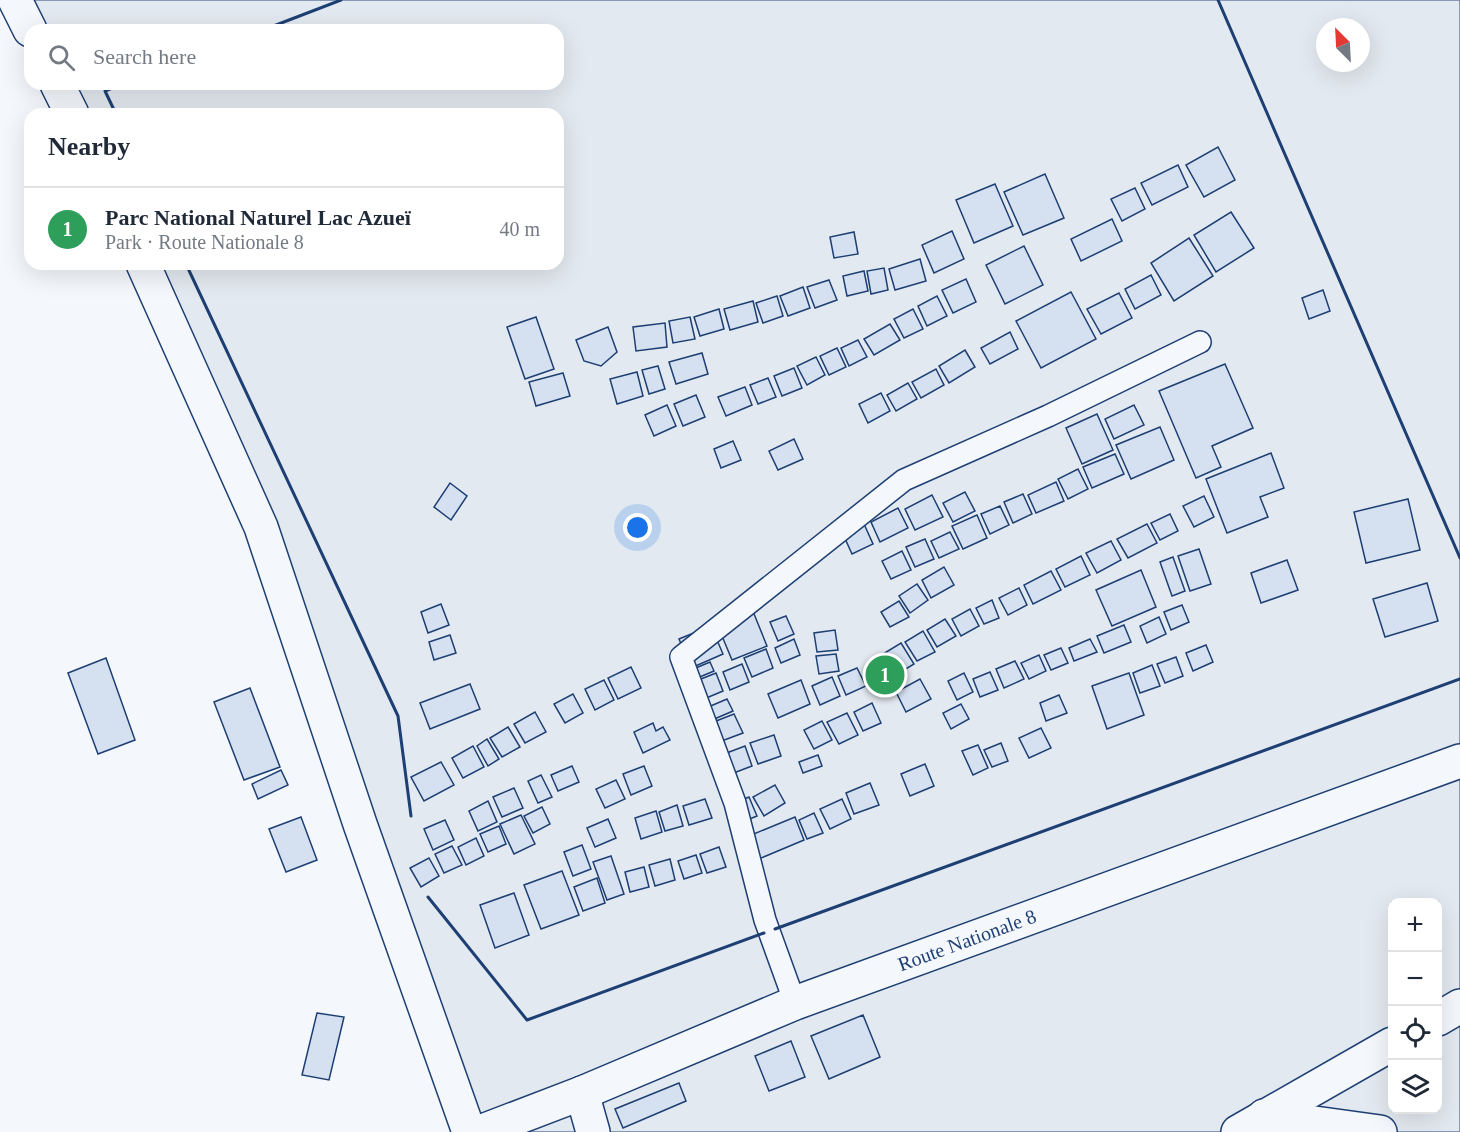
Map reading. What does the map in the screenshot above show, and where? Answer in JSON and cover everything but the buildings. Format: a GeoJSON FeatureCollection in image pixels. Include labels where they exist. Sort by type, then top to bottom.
{"type":"FeatureCollection","features":[{"type":"Feature","properties":{"kind":"street"},"geometry":{"type":"LineString","coordinates":[[15,0],[27,24]]}},
{"type":"Feature","properties":{"kind":"street"},"geometry":{"type":"LineString","coordinates":[[60,90],[69,108]]}},
{"type":"Feature","properties":{"kind":"street"},"geometry":{"type":"LineString","coordinates":[[146,270],[261,527],[360,824],[469,1132]]}},
{"type":"Feature","properties":{"kind":"street","name":"Route Nationale 8"},"geometry":{"type":"LineString","coordinates":[[480,1132],[582,1093],[795,1003],[1460,760]]}},
{"type":"Feature","properties":{"kind":"street"},"geometry":{"type":"LineString","coordinates":[[1442,1016],[1460,1006]]}},
{"type":"Feature","properties":{"kind":"street"},"geometry":{"type":"LineString","coordinates":[[1251,1124],[1388,1046]]}},
{"type":"Feature","properties":{"kind":"street"},"geometry":{"type":"LineString","coordinates":[[582,1093],[593,1132]]}},
{"type":"Feature","properties":{"kind":"street"},"geometry":{"type":"LineString","coordinates":[[1251,1124],[1380,1132]]}},
{"type":"Feature","properties":{"kind":"lane"},"geometry":{"type":"LineString","coordinates":[[795,1003],[765,920],[735,803],[681,657],[904,480],[1048,416],[1200,342]]}},
{"type":"Feature","properties":{"kind":"shaded area"},"geometry":{"type":"Polygon","coordinates":[[[15,0],[1460,0],[1460,1132],[469,1132],[360,824],[145,270],[564,270],[564,108],[69,108],[60,90],[564,90],[564,24],[27,24],[15,0]]]}},
{"type":"Feature","properties":{"kind":"wall"},"geometry":{"type":"LineString","coordinates":[[279,24],[341,0]]}},
{"type":"Feature","properties":{"kind":"wall"},"geometry":{"type":"LineString","coordinates":[[1218,0],[1460,558]]}},
{"type":"Feature","properties":{"kind":"wall"},"geometry":{"type":"LineString","coordinates":[[107,90],[105,91],[113,108]]}},
{"type":"Feature","properties":{"kind":"wall"},"geometry":{"type":"LineString","coordinates":[[189,270],[398,716],[411,816]]}},
{"type":"Feature","properties":{"kind":"wall"},"geometry":{"type":"LineString","coordinates":[[775,929],[1460,679]]}},
{"type":"Feature","properties":{"kind":"wall"},"geometry":{"type":"LineString","coordinates":[[428,897],[527,1020],[764,933]]}},
{"type":"Feature","properties":{"kind":"place","name":"Parc National Naturel Lac Azueï"},"geometry":{"type":"Point","coordinates":[885,675]}}]}
